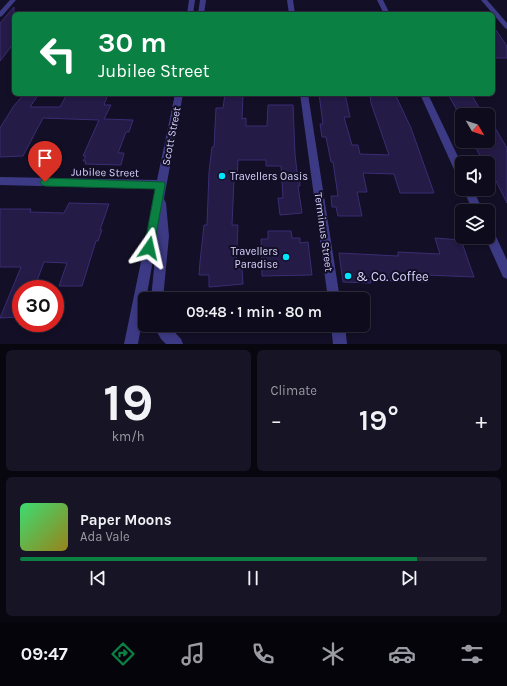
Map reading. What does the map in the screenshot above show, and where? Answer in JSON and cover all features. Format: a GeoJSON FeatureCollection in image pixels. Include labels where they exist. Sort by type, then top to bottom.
{"type":"FeatureCollection","features":[{"type":"Feature","properties":{"kind":"street"},"geometry":{"type":"LineString","coordinates":[[0,15],[13,0]]}},
{"type":"Feature","properties":{"kind":"street"},"geometry":{"type":"LineString","coordinates":[[190,12],[192,0]]}},
{"type":"Feature","properties":{"kind":"street"},"geometry":{"type":"LineString","coordinates":[[201,12],[203,0]]}},
{"type":"Feature","properties":{"kind":"street"},"geometry":{"type":"LineString","coordinates":[[290,0],[292,12]]}},
{"type":"Feature","properties":{"kind":"street"},"geometry":{"type":"LineString","coordinates":[[380,0],[386,12]]}},
{"type":"Feature","properties":{"kind":"street"},"geometry":{"type":"LineString","coordinates":[[484,0],[494,12]]}},
{"type":"Feature","properties":{"kind":"street"},"geometry":{"type":"LineString","coordinates":[[495,13],[507,27]]}},
{"type":"Feature","properties":{"kind":"street","name":"Scott Street"},"geometry":{"type":"LineString","coordinates":[[131,344],[179,96]]}},
{"type":"Feature","properties":{"kind":"street","name":"Terminus Street"},"geometry":{"type":"LineString","coordinates":[[304,96],[333,292]]}},
{"type":"Feature","properties":{"kind":"street"},"geometry":{"type":"LineString","coordinates":[[425,96],[455,161]]}},
{"type":"Feature","properties":{"kind":"street","name":"Jubilee Street"},"geometry":{"type":"LineString","coordinates":[[0,181],[160,188]]}},
{"type":"Feature","properties":{"kind":"street"},"geometry":{"type":"LineString","coordinates":[[158,292],[163,236],[160,188]]}},
{"type":"Feature","properties":{"kind":"street"},"geometry":{"type":"LineString","coordinates":[[494,244],[507,273]]}},
{"type":"Feature","properties":{"kind":"street"},"geometry":{"type":"LineString","coordinates":[[165,332],[176,344]]}},
{"type":"Feature","properties":{"kind":"street"},"geometry":{"type":"LineString","coordinates":[[339,332],[340,344]]}},
{"type":"Feature","properties":{"kind":"building"},"geometry":{"type":"Polygon","coordinates":[[[14,7],[14,12],[12,12],[12,46],[0,61],[0,23],[14,7]]]}},
{"type":"Feature","properties":{"kind":"building"},"geometry":{"type":"Polygon","coordinates":[[[495,29],[507,46],[507,58],[495,58],[495,29]]]}},
{"type":"Feature","properties":{"kind":"building"},"geometry":{"type":"Polygon","coordinates":[[[22,96],[38,96],[30,107],[60,107],[66,96],[107,96],[104,105],[111,105],[104,119],[133,120],[129,132],[126,132],[118,153],[124,153],[121,165],[85,164],[86,161],[83,161],[86,156],[83,156],[99,120],[43,118],[23,156],[0,157],[0,128],[13,107],[22,96]]]}},
{"type":"Feature","properties":{"kind":"building"},"geometry":{"type":"Polygon","coordinates":[[[225,96],[243,96],[242,119],[246,118],[246,126],[267,126],[268,105],[293,105],[295,154],[297,172],[299,172],[300,186],[298,186],[302,213],[280,215],[278,198],[283,198],[281,166],[266,166],[266,160],[238,160],[237,180],[234,180],[232,225],[238,225],[236,269],[242,269],[243,284],[209,287],[209,275],[199,275],[200,262],[204,225],[207,225],[209,172],[212,147],[214,147],[216,108],[223,108],[225,96]]]}},
{"type":"Feature","properties":{"kind":"building"},"geometry":{"type":"Polygon","coordinates":[[[319,96],[345,96],[350,117],[344,117],[352,145],[358,145],[360,154],[389,155],[371,103],[370,96],[396,96],[411,128],[434,193],[400,193],[394,174],[363,173],[367,192],[357,192],[362,216],[338,216],[336,207],[332,207],[331,196],[338,196],[333,162],[331,162],[326,137],[322,137],[320,124],[323,124],[319,96]]]}},
{"type":"Feature","properties":{"kind":"building"},"geometry":{"type":"Polygon","coordinates":[[[449,96],[472,96],[479,108],[456,108],[449,96]]]}},
{"type":"Feature","properties":{"kind":"building"},"geometry":{"type":"Polygon","coordinates":[[[495,128],[507,148],[507,203],[495,179],[495,156],[480,156],[476,148],[495,148],[495,128]]]}},
{"type":"Feature","properties":{"kind":"building"},"geometry":{"type":"Polygon","coordinates":[[[69,203],[109,204],[100,230],[102,230],[98,241],[96,241],[82,286],[64,286],[64,280],[61,280],[67,263],[44,262],[37,280],[16,280],[21,267],[0,267],[0,209],[31,209],[30,212],[64,213],[69,203]]]}},
{"type":"Feature","properties":{"kind":"building"},"geometry":{"type":"Polygon","coordinates":[[[268,231],[291,231],[292,238],[300,238],[300,243],[308,242],[312,275],[262,276],[261,239],[268,239],[268,231]]]}},
{"type":"Feature","properties":{"kind":"building"},"geometry":{"type":"Polygon","coordinates":[[[435,238],[455,240],[455,244],[462,244],[474,277],[426,275],[428,282],[370,280],[371,283],[343,282],[339,253],[398,256],[398,252],[440,254],[435,238]]]}},
{"type":"Feature","properties":{"kind":"building"},"geometry":{"type":"Polygon","coordinates":[[[12,289],[12,317],[0,318],[12,289]]]}},
{"type":"Feature","properties":{"kind":"place","name":"Travellers Oasis"},"geometry":{"type":"Point","coordinates":[222,176]}},
{"type":"Feature","properties":{"kind":"place","name":"Travellers Paradise"},"geometry":{"type":"Point","coordinates":[286,257]}},
{"type":"Feature","properties":{"kind":"place","name":"& Co. Coffee"},"geometry":{"type":"Point","coordinates":[348,276]}},
{"type":"Feature","properties":{"kind":"route"},"geometry":{"type":"LineString","coordinates":[[45,182],[161,185],[149,248]]}}]}
